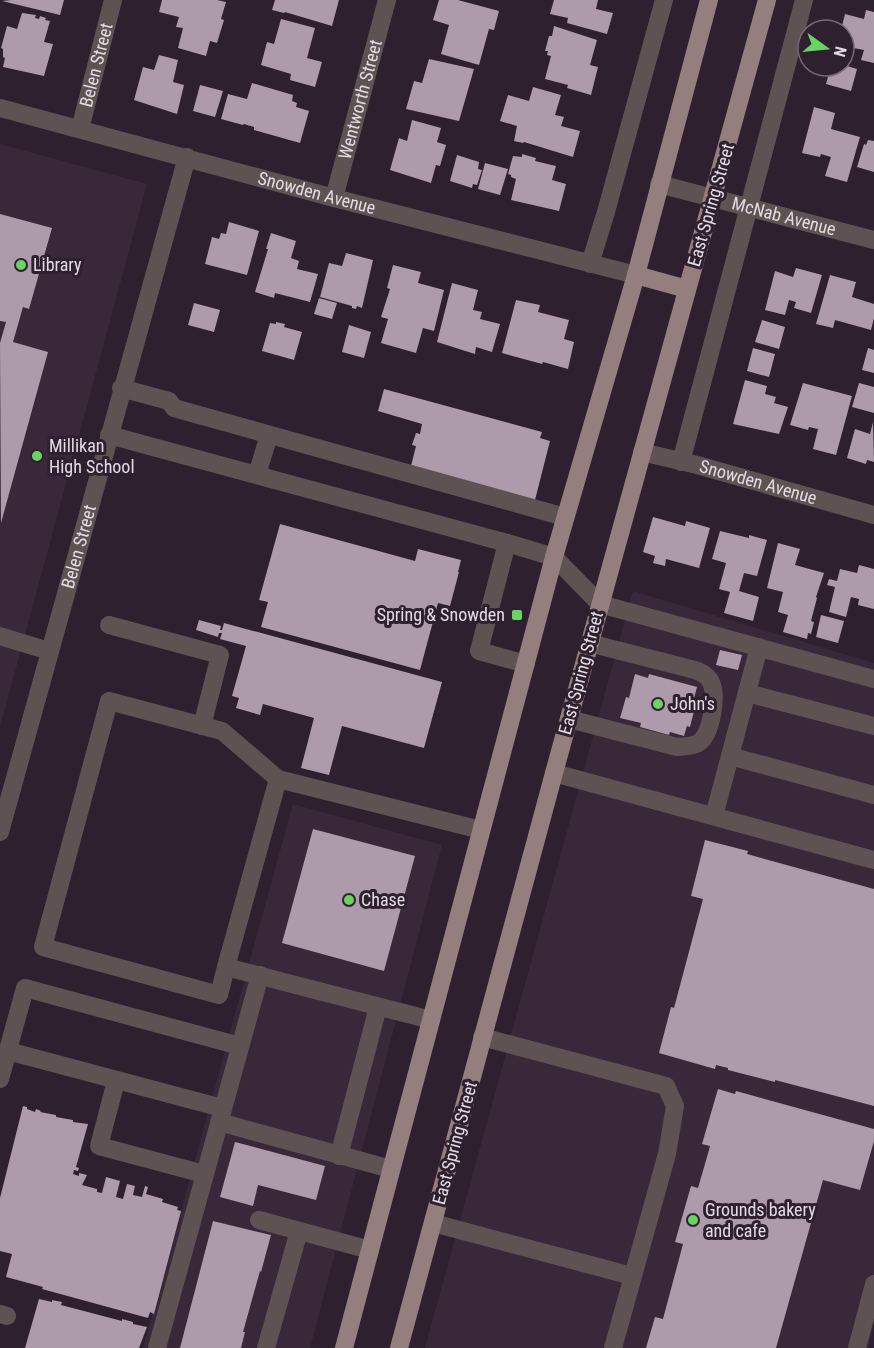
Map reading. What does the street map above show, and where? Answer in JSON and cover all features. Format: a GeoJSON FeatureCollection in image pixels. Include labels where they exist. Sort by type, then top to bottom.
{"type":"FeatureCollection","features":[{"type":"Feature","properties":{"kind":"main road"},"geometry":{"type":"LineString","coordinates":[[344,1348],[554,557],[636,275],[709,0]]}},
{"type":"Feature","properties":{"kind":"main road","name":"East Spring Street"},"geometry":{"type":"LineString","coordinates":[[399,1348],[600,604],[767,0]]}},
{"type":"Feature","properties":{"kind":"main road"},"geometry":{"type":"LineString","coordinates":[[636,275],[687,289]]}},
{"type":"Feature","properties":{"kind":"street","name":"Belen Street"},"geometry":{"type":"LineString","coordinates":[[80,129],[113,0]]}},
{"type":"Feature","properties":{"kind":"street","name":"Wentworth Street"},"geometry":{"type":"LineString","coordinates":[[334,198],[387,0]]}},
{"type":"Feature","properties":{"kind":"street"},"geometry":{"type":"LineString","coordinates":[[590,264],[664,0]]}},
{"type":"Feature","properties":{"kind":"street","name":"East Spring Street"},"geometry":{"type":"LineString","coordinates":[[681,462],[804,0]]}},
{"type":"Feature","properties":{"kind":"street","name":"Snowden Avenue"},"geometry":{"type":"LineString","coordinates":[[0,108],[334,198],[636,275]]}},
{"type":"Feature","properties":{"kind":"street","name":"Belen Street"},"geometry":{"type":"LineString","coordinates":[[0,832],[121,388],[187,157]]}},
{"type":"Feature","properties":{"kind":"street","name":"McNab Avenue"},"geometry":{"type":"LineString","coordinates":[[659,184],[874,240]]}},
{"type":"Feature","properties":{"kind":"street"},"geometry":{"type":"LineString","coordinates":[[121,388],[169,400],[174,408],[566,517]]}},
{"type":"Feature","properties":{"kind":"street"},"geometry":{"type":"LineString","coordinates":[[109,435],[554,557],[600,604],[874,679]]}},
{"type":"Feature","properties":{"kind":"street"},"geometry":{"type":"LineString","coordinates":[[257,475],[269,435]]}},
{"type":"Feature","properties":{"kind":"street","name":"Snowden Avenue"},"geometry":{"type":"LineString","coordinates":[[642,452],[874,515]]}},
{"type":"Feature","properties":{"kind":"street"},"geometry":{"type":"LineString","coordinates":[[507,543],[478,651],[526,664]]}},
{"type":"Feature","properties":{"kind":"street"},"geometry":{"type":"LineString","coordinates":[[109,625],[220,655],[202,726]]}},
{"type":"Feature","properties":{"kind":"street"},"geometry":{"type":"LineString","coordinates":[[0,636],[49,651]]}},
{"type":"Feature","properties":{"kind":"street"},"geometry":{"type":"LineString","coordinates":[[569,719],[677,747],[691,746],[700,742],[707,733],[715,700],[713,685],[707,676],[695,669],[590,643]]}},
{"type":"Feature","properties":{"kind":"street"},"geometry":{"type":"LineString","coordinates":[[714,816],[759,647]]}},
{"type":"Feature","properties":{"kind":"street"},"geometry":{"type":"LineString","coordinates":[[747,693],[874,726]]}},
{"type":"Feature","properties":{"kind":"street"},"geometry":{"type":"LineString","coordinates":[[278,779],[219,995],[43,947],[109,701],[222,731],[278,779],[481,830]]}},
{"type":"Feature","properties":{"kind":"street"},"geometry":{"type":"LineString","coordinates":[[730,756],[874,795]]}},
{"type":"Feature","properties":{"kind":"street"},"geometry":{"type":"LineString","coordinates":[[554,773],[874,860]]}},
{"type":"Feature","properties":{"kind":"street"},"geometry":{"type":"LineString","coordinates":[[226,967],[431,1020]]}},
{"type":"Feature","properties":{"kind":"street"},"geometry":{"type":"LineString","coordinates":[[157,1348],[260,975]]}},
{"type":"Feature","properties":{"kind":"street"},"geometry":{"type":"LineString","coordinates":[[0,1079],[25,988],[240,1046]]}},
{"type":"Feature","properties":{"kind":"street"},"geometry":{"type":"LineString","coordinates":[[339,1156],[378,1007]]}},
{"type":"Feature","properties":{"kind":"street"},"geometry":{"type":"LineString","coordinates":[[482,1037],[666,1086],[675,1106],[667,1154],[613,1348]]}},
{"type":"Feature","properties":{"kind":"street"},"geometry":{"type":"LineString","coordinates":[[8,1051],[116,1081],[339,1156],[391,1169]]}},
{"type":"Feature","properties":{"kind":"street"},"geometry":{"type":"LineString","coordinates":[[116,1081],[99,1146],[204,1174]]}},
{"type":"Feature","properties":{"kind":"street"},"geometry":{"type":"LineString","coordinates":[[259,1220],[370,1250]]}},
{"type":"Feature","properties":{"kind":"street"},"geometry":{"type":"LineString","coordinates":[[434,1223],[632,1276]]}},
{"type":"Feature","properties":{"kind":"street"},"geometry":{"type":"LineString","coordinates":[[266,1348],[299,1231]]}},
{"type":"Feature","properties":{"kind":"street"},"geometry":{"type":"LineString","coordinates":[[857,1348],[874,1284]]}},
{"type":"Feature","properties":{"kind":"shaded area","name":"Millikan High School"},"geometry":{"type":"Polygon","coordinates":[[[0,144],[147,184],[0,727],[0,144]]]}},
{"type":"Feature","properties":{"kind":"shaded area"},"geometry":{"type":"Polygon","coordinates":[[[633,591],[874,663],[874,1324],[868,1348],[425,1348],[633,591]]]}},
{"type":"Feature","properties":{"kind":"shaded area"},"geometry":{"type":"Polygon","coordinates":[[[293,804],[442,845],[310,1348],[143,1348],[293,804]]]}},
{"type":"Feature","properties":{"kind":"building"},"geometry":{"type":"Polygon","coordinates":[[[64,0],[60,15],[2,1],[64,0]]]}},
{"type":"Feature","properties":{"kind":"building"},"geometry":{"type":"Polygon","coordinates":[[[162,0],[226,2],[221,19],[224,20],[217,43],[210,41],[206,56],[178,48],[183,28],[176,27],[179,17],[159,12],[162,0]]]}},
{"type":"Feature","properties":{"kind":"building"},"geometry":{"type":"Polygon","coordinates":[[[275,0],[339,0],[332,26],[272,10],[275,0]]]}},
{"type":"Feature","properties":{"kind":"building"},"geometry":{"type":"Polygon","coordinates":[[[439,0],[458,0],[499,11],[494,30],[489,29],[479,65],[441,54],[449,25],[433,20],[439,0]]]}},
{"type":"Feature","properties":{"kind":"building"},"geometry":{"type":"Polygon","coordinates":[[[554,0],[598,0],[596,9],[613,13],[607,34],[567,23],[568,18],[550,14],[554,0]]]}},
{"type":"Feature","properties":{"kind":"building"},"geometry":{"type":"Polygon","coordinates":[[[866,10],[874,12],[874,63],[861,60],[864,50],[856,48],[856,18],[844,18],[845,14],[864,19],[866,10]]]}},
{"type":"Feature","properties":{"kind":"building"},"geometry":{"type":"Polygon","coordinates":[[[22,13],[36,15],[35,18],[39,19],[40,16],[50,21],[44,42],[53,44],[44,76],[3,67],[5,58],[1,48],[7,26],[17,29],[22,13]]]}},
{"type":"Feature","properties":{"kind":"building"},"geometry":{"type":"Polygon","coordinates":[[[281,19],[315,28],[307,58],[322,62],[315,87],[290,80],[291,74],[261,65],[267,42],[274,44],[281,19]]]}},
{"type":"Feature","properties":{"kind":"building"},"geometry":{"type":"Polygon","coordinates":[[[554,26],[597,40],[590,65],[598,67],[591,95],[567,88],[568,85],[545,79],[551,56],[547,55],[548,51],[545,51],[554,26]]]}},
{"type":"Feature","properties":{"kind":"building"},"geometry":{"type":"Polygon","coordinates":[[[159,55],[178,60],[173,82],[184,85],[177,114],[134,100],[143,67],[154,70],[159,55]]]}},
{"type":"Feature","properties":{"kind":"building"},"geometry":{"type":"Polygon","coordinates":[[[429,59],[474,69],[459,121],[406,109],[414,81],[422,83],[429,59]]]}},
{"type":"Feature","properties":{"kind":"building"},"geometry":{"type":"Polygon","coordinates":[[[828,78],[855,78],[851,91],[826,84],[828,78]]]}},
{"type":"Feature","properties":{"kind":"building"},"geometry":{"type":"Polygon","coordinates":[[[252,83],[293,95],[292,101],[297,103],[296,107],[309,111],[300,143],[254,130],[254,127],[221,119],[228,94],[247,99],[252,83]]]}},
{"type":"Feature","properties":{"kind":"building"},"geometry":{"type":"Polygon","coordinates":[[[200,85],[223,91],[215,117],[193,111],[200,85]]]}},
{"type":"Feature","properties":{"kind":"building"},"geometry":{"type":"Polygon","coordinates":[[[533,87],[561,95],[555,115],[564,117],[561,126],[580,131],[573,157],[514,141],[517,126],[500,121],[508,95],[529,101],[533,87]]]}},
{"type":"Feature","properties":{"kind":"building"},"geometry":{"type":"Polygon","coordinates":[[[814,107],[835,113],[831,129],[860,137],[847,182],[825,176],[831,157],[802,153],[814,107]]]}},
{"type":"Feature","properties":{"kind":"building"},"geometry":{"type":"Polygon","coordinates":[[[412,120],[441,128],[437,142],[446,145],[440,166],[436,165],[431,183],[390,170],[399,138],[407,141],[412,120]]]}},
{"type":"Feature","properties":{"kind":"building"},"geometry":{"type":"Polygon","coordinates":[[[868,140],[874,141],[874,172],[857,167],[864,144],[866,145],[868,140]]]}},
{"type":"Feature","properties":{"kind":"building"},"geometry":{"type":"Polygon","coordinates":[[[522,154],[536,158],[535,161],[556,166],[552,180],[566,184],[559,211],[511,200],[516,179],[508,174],[513,156],[522,157],[522,154]]]}},
{"type":"Feature","properties":{"kind":"building"},"geometry":{"type":"Polygon","coordinates":[[[457,155],[479,162],[478,169],[482,170],[477,185],[473,184],[472,188],[450,181],[457,155]]]}},
{"type":"Feature","properties":{"kind":"building"},"geometry":{"type":"Polygon","coordinates":[[[485,163],[508,169],[500,195],[478,189],[485,163]]]}},
{"type":"Feature","properties":{"kind":"building"},"geometry":{"type":"Polygon","coordinates":[[[0,214],[52,228],[29,309],[23,307],[13,342],[48,352],[1,523],[0,343],[6,322],[0,321],[0,214]]]}},
{"type":"Feature","properties":{"kind":"building"},"geometry":{"type":"Polygon","coordinates":[[[229,222],[259,231],[247,275],[205,264],[212,237],[219,239],[221,233],[226,234],[229,222]]]}},
{"type":"Feature","properties":{"kind":"building"},"geometry":{"type":"Polygon","coordinates":[[[271,233],[296,241],[291,258],[299,261],[297,269],[318,274],[310,302],[275,293],[274,298],[255,292],[271,233]]]}},
{"type":"Feature","properties":{"kind":"building"},"geometry":{"type":"Polygon","coordinates":[[[346,253],[373,260],[362,308],[357,306],[356,309],[352,308],[352,306],[320,297],[329,263],[342,266],[346,253]]]}},
{"type":"Feature","properties":{"kind":"building"},"geometry":{"type":"Polygon","coordinates":[[[393,265],[421,272],[418,283],[444,290],[434,331],[423,328],[416,353],[381,343],[388,319],[381,317],[390,289],[387,288],[393,265]]]}},
{"type":"Feature","properties":{"kind":"building"},"geometry":{"type":"Polygon","coordinates":[[[796,268],[822,275],[811,313],[794,308],[796,302],[789,300],[785,315],[765,310],[775,271],[793,277],[796,268]]]}},
{"type":"Feature","properties":{"kind":"building"},"geometry":{"type":"Polygon","coordinates":[[[830,275],[856,282],[852,297],[874,304],[871,330],[835,320],[833,328],[816,324],[830,275]]]}},
{"type":"Feature","properties":{"kind":"building"},"geometry":{"type":"Polygon","coordinates":[[[452,283],[478,290],[473,310],[482,312],[480,319],[500,324],[492,352],[476,347],[475,354],[437,342],[452,283]]]}},
{"type":"Feature","properties":{"kind":"building"},"geometry":{"type":"Polygon","coordinates":[[[319,298],[337,303],[332,319],[314,314],[319,298]]]}},
{"type":"Feature","properties":{"kind":"building"},"geometry":{"type":"Polygon","coordinates":[[[516,300],[540,305],[538,312],[569,320],[564,339],[574,342],[568,369],[502,353],[516,300]]]}},
{"type":"Feature","properties":{"kind":"building"},"geometry":{"type":"Polygon","coordinates":[[[194,303],[220,310],[214,332],[188,325],[194,303]]]}},
{"type":"Feature","properties":{"kind":"building"},"geometry":{"type":"Polygon","coordinates":[[[762,320],[785,327],[779,349],[755,342],[762,320]]]}},
{"type":"Feature","properties":{"kind":"building"},"geometry":{"type":"Polygon","coordinates":[[[276,322],[302,332],[294,360],[262,351],[270,323],[276,324],[276,322]]]}},
{"type":"Feature","properties":{"kind":"building"},"geometry":{"type":"Polygon","coordinates":[[[349,325],[371,332],[364,358],[342,352],[349,325]]]}},
{"type":"Feature","properties":{"kind":"building"},"geometry":{"type":"Polygon","coordinates":[[[753,348],[775,354],[769,377],[747,371],[753,348]]]}},
{"type":"Feature","properties":{"kind":"building"},"geometry":{"type":"Polygon","coordinates":[[[868,348],[874,350],[874,373],[862,370],[868,348]]]}},
{"type":"Feature","properties":{"kind":"building"},"geometry":{"type":"Polygon","coordinates":[[[745,380],[767,386],[765,394],[776,397],[774,403],[788,407],[779,434],[733,424],[745,380]]]}},
{"type":"Feature","properties":{"kind":"building"},"geometry":{"type":"Polygon","coordinates":[[[803,383],[852,396],[836,455],[813,449],[818,429],[809,427],[808,430],[790,425],[803,383]]]}},
{"type":"Feature","properties":{"kind":"building"},"geometry":{"type":"Polygon","coordinates":[[[859,383],[874,387],[874,413],[852,407],[859,383]]]}},
{"type":"Feature","properties":{"kind":"building"},"geometry":{"type":"Polygon","coordinates":[[[384,389],[542,432],[540,438],[550,441],[535,500],[411,466],[416,446],[412,445],[416,433],[420,434],[422,424],[378,411],[384,389]]]}},
{"type":"Feature","properties":{"kind":"building"},"geometry":{"type":"Polygon","coordinates":[[[873,422],[874,462],[867,460],[866,464],[847,458],[855,429],[870,434],[873,422]]]}},
{"type":"Feature","properties":{"kind":"building"},"geometry":{"type":"Polygon","coordinates":[[[653,517],[685,526],[686,521],[710,528],[699,568],[666,559],[665,566],[653,563],[655,556],[643,552],[653,517]]]}},
{"type":"Feature","properties":{"kind":"building"},"geometry":{"type":"Polygon","coordinates":[[[280,524],[415,561],[418,549],[461,560],[450,606],[438,603],[420,670],[261,627],[268,602],[259,600],[280,524]]]}},
{"type":"Feature","properties":{"kind":"building"},"geometry":{"type":"Polygon","coordinates":[[[720,531],[767,540],[757,576],[744,573],[739,591],[759,597],[753,621],[724,613],[730,592],[719,589],[726,563],[712,559],[720,531]]]}},
{"type":"Feature","properties":{"kind":"building"},"geometry":{"type":"Polygon","coordinates":[[[778,543],[800,549],[795,565],[824,573],[816,597],[811,634],[808,633],[807,639],[783,632],[788,615],[778,612],[783,592],[767,588],[778,543]]]}},
{"type":"Feature","properties":{"kind":"building"},"geometry":{"type":"Polygon","coordinates":[[[859,565],[874,569],[874,609],[858,605],[859,599],[851,597],[846,617],[829,612],[835,587],[827,585],[829,579],[837,581],[840,569],[857,573],[859,565]]]}},
{"type":"Feature","properties":{"kind":"building"},"geometry":{"type":"Polygon","coordinates":[[[821,615],[844,621],[838,643],[816,637],[821,615]]]}},
{"type":"Feature","properties":{"kind":"building"},"geometry":{"type":"Polygon","coordinates":[[[199,620],[221,626],[220,630],[224,623],[442,682],[424,748],[342,726],[329,775],[301,768],[314,718],[263,704],[260,715],[236,708],[239,698],[232,696],[246,646],[220,639],[222,633],[219,633],[218,637],[196,630],[199,620]]]}},
{"type":"Feature","properties":{"kind":"building"},"geometry":{"type":"Polygon","coordinates":[[[720,650],[742,655],[738,670],[716,665],[720,650]]]}},
{"type":"Feature","properties":{"kind":"building","name":"John's"},"geometry":{"type":"Polygon","coordinates":[[[635,674],[648,678],[649,674],[697,687],[691,710],[694,711],[690,727],[687,726],[684,736],[670,732],[669,735],[640,727],[641,723],[620,718],[626,697],[629,698],[635,674]]]}},
{"type":"Feature","properties":{"kind":"building","name":"Chase"},"geometry":{"type":"Polygon","coordinates":[[[313,829],[415,856],[384,971],[282,943],[313,829]]]}},
{"type":"Feature","properties":{"kind":"building"},"geometry":{"type":"Polygon","coordinates":[[[705,840],[874,889],[874,1106],[728,1070],[728,1068],[716,1065],[715,1069],[659,1053],[671,1007],[674,1008],[703,899],[691,896],[705,840]]]}},
{"type":"Feature","properties":{"kind":"building"},"geometry":{"type":"Polygon","coordinates":[[[718,1089],[735,1094],[736,1091],[874,1129],[874,1141],[860,1190],[823,1180],[776,1348],[646,1348],[655,1317],[663,1319],[683,1244],[675,1242],[691,1186],[698,1188],[709,1150],[710,1146],[702,1144],[718,1089]]]}},
{"type":"Feature","properties":{"kind":"building"},"geometry":{"type":"Polygon","coordinates":[[[23,1106],[35,1112],[36,1109],[56,1115],[56,1117],[73,1120],[73,1122],[88,1124],[76,1167],[79,1168],[78,1171],[74,1170],[73,1174],[87,1175],[82,1185],[97,1189],[97,1192],[102,1193],[106,1177],[120,1181],[116,1197],[123,1199],[127,1184],[135,1186],[133,1195],[142,1197],[145,1186],[148,1187],[146,1194],[163,1199],[162,1202],[178,1207],[177,1210],[181,1211],[154,1314],[150,1312],[148,1318],[6,1277],[12,1254],[0,1251],[0,1198],[23,1106]]]}},
{"type":"Feature","properties":{"kind":"building"},"geometry":{"type":"Polygon","coordinates":[[[235,1142],[325,1166],[316,1200],[258,1185],[253,1206],[220,1197],[235,1142]]]}},
{"type":"Feature","properties":{"kind":"building"},"geometry":{"type":"Polygon","coordinates":[[[213,1221],[271,1235],[243,1332],[245,1332],[241,1348],[180,1348],[213,1221]]]}},
{"type":"Feature","properties":{"kind":"building"},"geometry":{"type":"Polygon","coordinates":[[[39,1299],[62,1302],[61,1305],[147,1327],[139,1348],[25,1348],[39,1299]]]}},
{"type":"Feature","properties":{"kind":"place","name":"Library"},"geometry":{"type":"Point","coordinates":[21,265]}},
{"type":"Feature","properties":{"kind":"place","name":"Millikan High School"},"geometry":{"type":"Point","coordinates":[37,456]}},
{"type":"Feature","properties":{"kind":"place","name":"Spring & Snowden"},"geometry":{"type":"Point","coordinates":[517,615]}},
{"type":"Feature","properties":{"kind":"place","name":"John's"},"geometry":{"type":"Point","coordinates":[658,704]}},
{"type":"Feature","properties":{"kind":"place","name":"Chase"},"geometry":{"type":"Point","coordinates":[349,900]}},
{"type":"Feature","properties":{"kind":"place","name":"Grounds bakery and cafe"},"geometry":{"type":"Point","coordinates":[693,1220]}}]}
